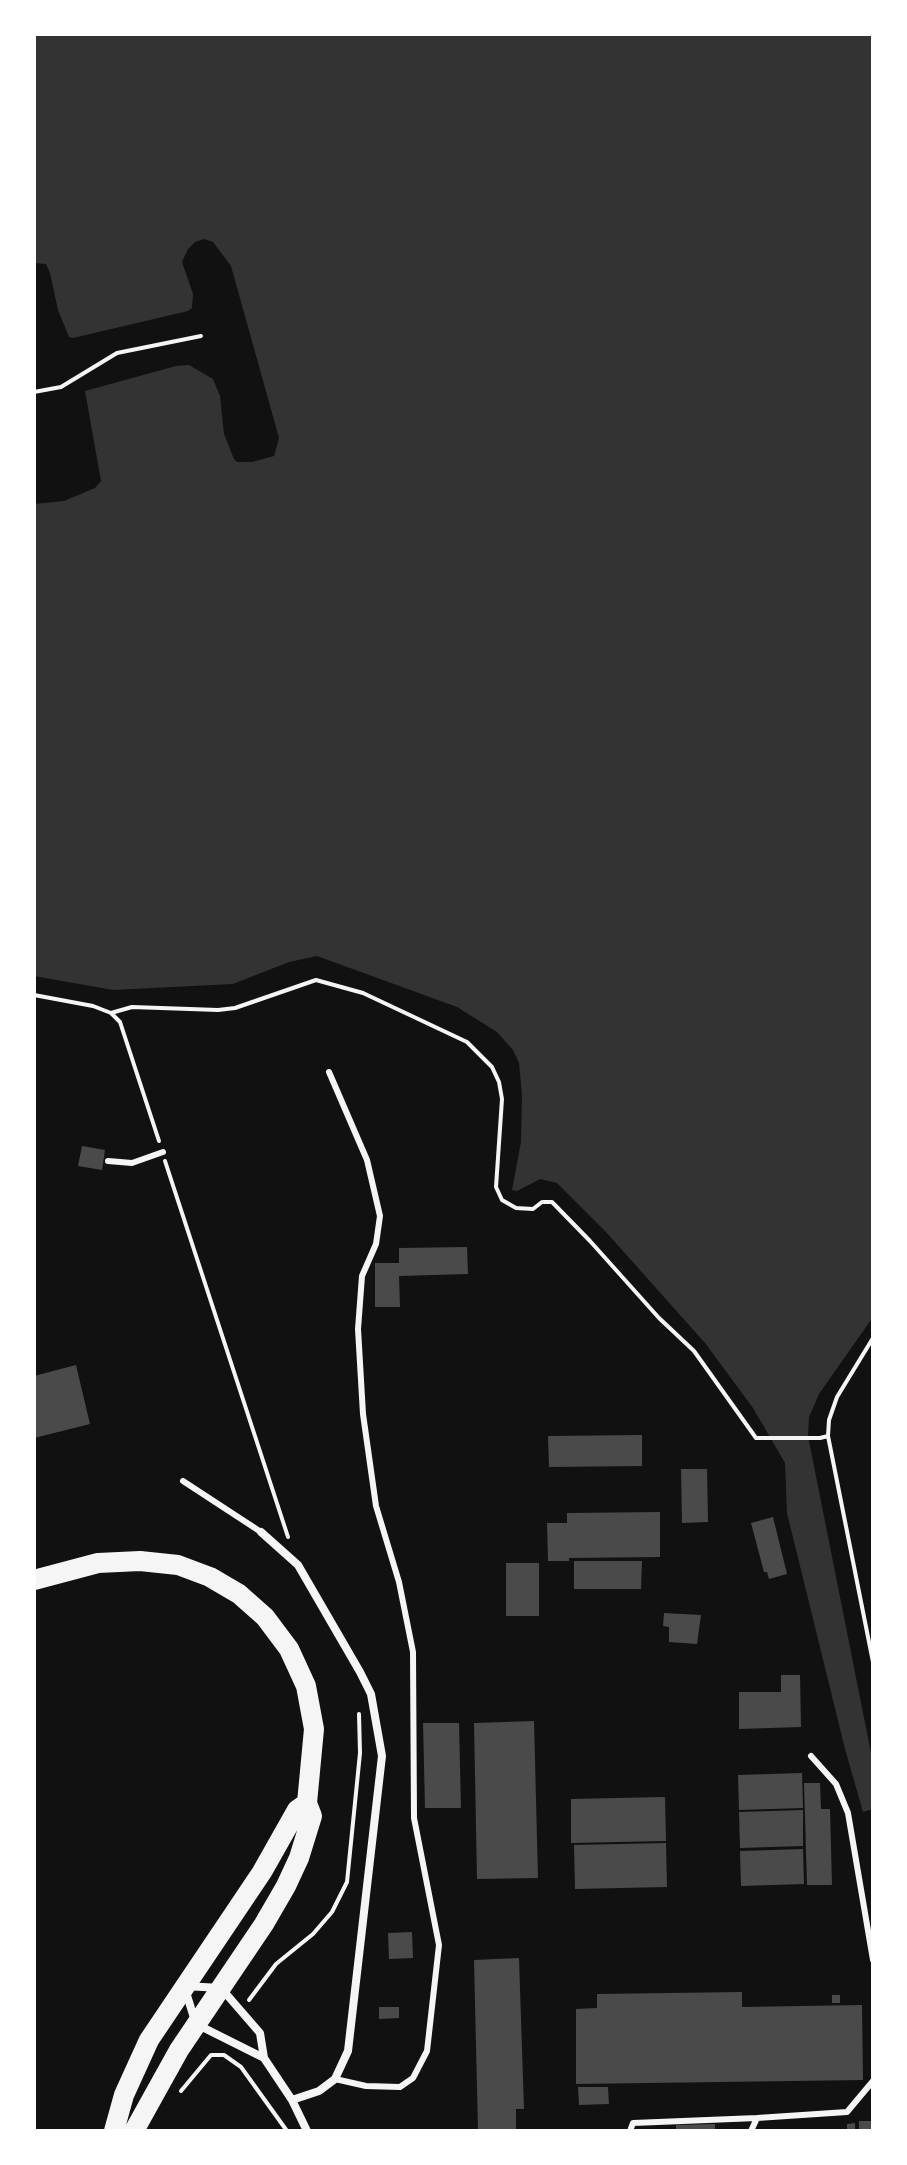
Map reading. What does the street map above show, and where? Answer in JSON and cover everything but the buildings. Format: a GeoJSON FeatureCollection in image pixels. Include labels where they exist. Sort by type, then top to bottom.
{"type":"FeatureCollection","features":[{"type":"Feature","properties":{"kind":"main road"},"geometry":{"type":"LineString","coordinates":[[34,1580],[98,1563],[140,1561],[178,1565],[210,1577],[239,1594],[265,1617],[289,1649],[306,1686],[314,1729],[307,1803],[312,1816],[292,1873],[264,1924],[146,2105],[134,2131]]}},
{"type":"Feature","properties":{"kind":"main road"},"geometry":{"type":"LineString","coordinates":[[34,1588],[63,1572]]}},
{"type":"Feature","properties":{"kind":"main road"},"geometry":{"type":"LineString","coordinates":[[114,2131],[139,2057],[262,1872],[297,1810],[307,1803]]}},
{"type":"Feature","properties":{"kind":"street"},"geometry":{"type":"LineString","coordinates":[[261,1532],[298,1565],[371,1694],[382,1756],[348,2051],[335,2079],[319,2091],[292,2100]]}},
{"type":"Feature","properties":{"kind":"street"},"geometry":{"type":"LineString","coordinates":[[264,2058],[196,2024],[184,1986],[221,1988],[260,2033],[264,2058],[292,2100],[307,2131]]}},
{"type":"Feature","properties":{"kind":"lane"},"geometry":{"type":"LineString","coordinates":[[329,1072],[367,1160],[380,1216],[376,1244],[362,1276],[358,1329],[363,1414],[376,1506],[399,1582],[413,1652],[414,1818],[439,1945],[427,2051],[413,2078],[400,2087],[366,2086],[335,2079]]}},
{"type":"Feature","properties":{"kind":"lane"},"geometry":{"type":"LineString","coordinates":[[108,1161],[132,1163],[163,1152]]}},
{"type":"Feature","properties":{"kind":"lane"},"geometry":{"type":"LineString","coordinates":[[183,1481],[261,1532]]}},
{"type":"Feature","properties":{"kind":"lane"},"geometry":{"type":"LineString","coordinates":[[811,1756],[836,1784],[848,1813],[873,1960]]}},
{"type":"Feature","properties":{"kind":"lane"},"geometry":{"type":"LineString","coordinates":[[630,2131],[633,2123],[847,2112],[873,2081]]}},
{"type":"Feature","properties":{"kind":"lane"},"geometry":{"type":"LineString","coordinates":[[751,2131],[757,2118]]}},
{"type":"Feature","properties":{"kind":"path"},"geometry":{"type":"LineString","coordinates":[[34,392],[61,387],[117,353],[201,336]]}},
{"type":"Feature","properties":{"kind":"path"},"geometry":{"type":"LineString","coordinates":[[111,1013],[132,1007],[235,1008],[316,980],[363,993],[467,1042],[492,1067],[499,1082],[502,1099],[496,1187],[502,1200],[524,1209],[533,1209],[542,1202],[552,1202],[659,1318],[694,1351],[756,1438],[828,1436]]}},
{"type":"Feature","properties":{"kind":"path"},"geometry":{"type":"LineString","coordinates":[[34,995],[93,1006],[111,1013],[120,1022],[298,1565]]}},
{"type":"Feature","properties":{"kind":"path"},"geometry":{"type":"LineString","coordinates":[[873,1338],[837,1397],[829,1420],[828,1436],[873,1662]]}},
{"type":"Feature","properties":{"kind":"path"},"geometry":{"type":"LineString","coordinates":[[246,2004],[276,1964],[313,1934],[332,1912],[347,1882],[360,1753],[359,1712]]}},
{"type":"Feature","properties":{"kind":"path"},"geometry":{"type":"LineString","coordinates":[[180,2091],[214,2052],[224,2055],[241,2067],[287,2131]]}},
{"type":"Feature","properties":{"kind":"shaded area"},"geometry":{"type":"Polygon","coordinates":[[[34,34],[873,34],[873,1317],[819,1394],[809,1417],[808,1436],[873,1763],[873,1809],[863,1812],[845,1749],[787,1513],[785,1463],[753,1408],[705,1343],[606,1232],[557,1183],[540,1179],[517,1191],[512,1190],[521,1142],[519,1063],[513,1050],[497,1032],[457,1007],[317,956],[289,962],[233,984],[113,990],[34,976],[34,504],[64,501],[95,488],[101,481],[85,391],[189,365],[213,379],[220,396],[224,434],[237,462],[252,462],[274,456],[279,438],[231,266],[213,242],[204,239],[195,242],[182,262],[193,294],[192,308],[188,311],[69,337],[46,264],[34,263],[34,34]]]}}]}
